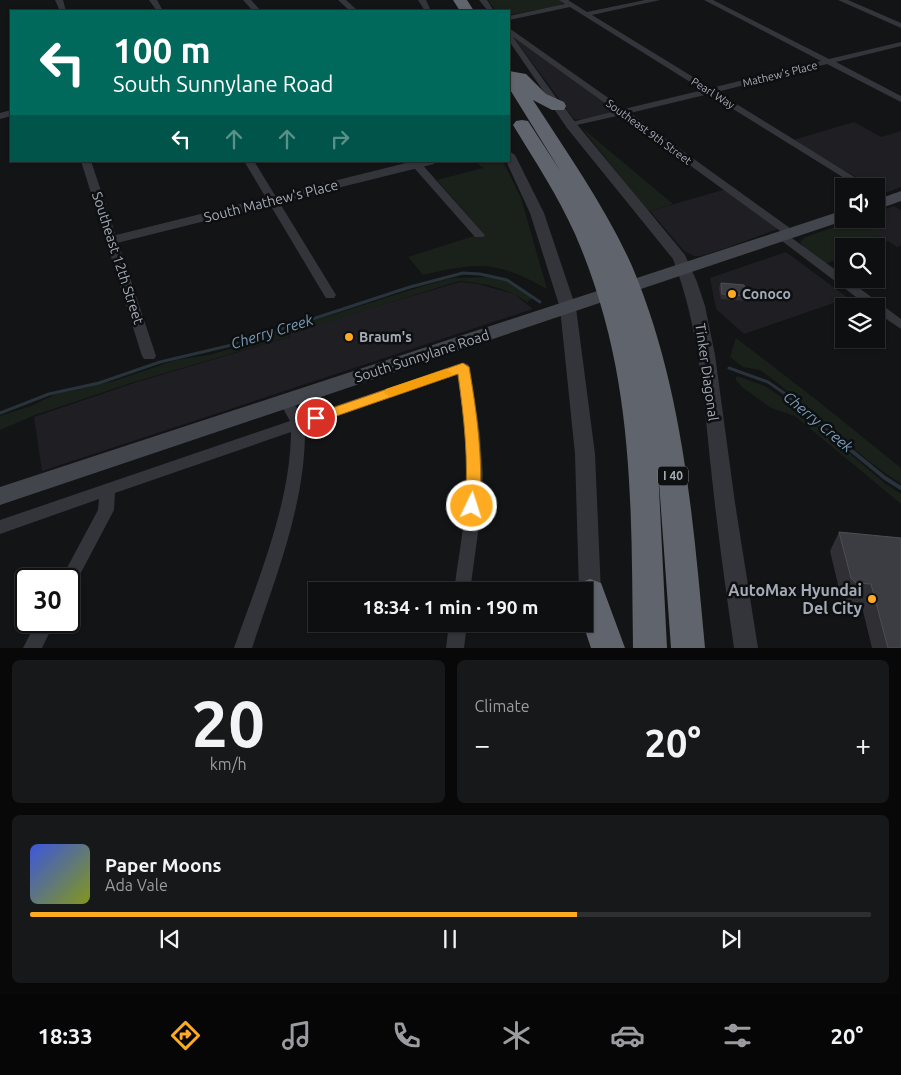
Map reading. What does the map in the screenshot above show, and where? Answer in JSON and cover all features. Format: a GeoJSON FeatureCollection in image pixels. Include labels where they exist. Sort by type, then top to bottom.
{"type":"FeatureCollection","features":[{"type":"Feature","properties":{"kind":"highway"},"geometry":{"type":"LineString","coordinates":[[510,66],[535,94],[558,106]]}},
{"type":"Feature","properties":{"kind":"highway","name":"I 40"},"geometry":{"type":"LineString","coordinates":[[510,78],[588,201],[626,311],[662,400],[677,510],[688,648]]}},
{"type":"Feature","properties":{"kind":"highway","name":"I 40"},"geometry":{"type":"LineString","coordinates":[[510,106],[567,200],[585,234],[611,269]]}},
{"type":"Feature","properties":{"kind":"highway","name":"I 40"},"geometry":{"type":"LineString","coordinates":[[626,311],[623,339],[636,401],[642,455],[650,648]]}},
{"type":"Feature","properties":{"kind":"highway"},"geometry":{"type":"LineString","coordinates":[[593,602],[608,648]]}},
{"type":"Feature","properties":{"kind":"main road","name":"South Sunnylane Road"},"geometry":{"type":"LineString","coordinates":[[0,496],[835,218]]}},
{"type":"Feature","properties":{"kind":"street"},"geometry":{"type":"LineString","coordinates":[[247,0],[256,10]]}},
{"type":"Feature","properties":{"kind":"street"},"geometry":{"type":"LineString","coordinates":[[342,0],[353,10]]}},
{"type":"Feature","properties":{"kind":"street","name":"Pearl Way"},"geometry":{"type":"LineString","coordinates":[[563,0],[851,178]]}},
{"type":"Feature","properties":{"kind":"street"},"geometry":{"type":"LineString","coordinates":[[586,14],[656,0]]}},
{"type":"Feature","properties":{"kind":"street"},"geometry":{"type":"LineString","coordinates":[[708,0],[901,99]]}},
{"type":"Feature","properties":{"kind":"street"},"geometry":{"type":"LineString","coordinates":[[842,0],[901,26]]}},
{"type":"Feature","properties":{"kind":"street"},"geometry":{"type":"LineString","coordinates":[[510,18],[571,5]]}},
{"type":"Feature","properties":{"kind":"street","name":"Southeast 9th Street"},"geometry":{"type":"LineString","coordinates":[[510,31],[786,235],[901,324]]}},
{"type":"Feature","properties":{"kind":"street","name":"Tinker Diagonal"},"geometry":{"type":"LineString","coordinates":[[510,37],[571,125],[680,258],[690,279],[704,334],[726,514],[746,648]]}},
{"type":"Feature","properties":{"kind":"street","name":"Mathew's Place"},"geometry":{"type":"LineString","coordinates":[[571,125],[624,114],[901,44]]}},
{"type":"Feature","properties":{"kind":"street"},"geometry":{"type":"LineString","coordinates":[[510,157],[537,213],[568,308],[585,454],[590,582]]}},
{"type":"Feature","properties":{"kind":"street","name":"Southeast 12th Street"},"geometry":{"type":"LineString","coordinates":[[86,162],[149,356]]}},
{"type":"Feature","properties":{"kind":"street"},"geometry":{"type":"LineString","coordinates":[[250,162],[330,295]]}},
{"type":"Feature","properties":{"kind":"street"},"geometry":{"type":"LineString","coordinates":[[420,162],[479,235]]}},
{"type":"Feature","properties":{"kind":"street","name":"South Mathew's Place"},"geometry":{"type":"LineString","coordinates":[[113,240],[420,162]]}},
{"type":"Feature","properties":{"kind":"street","name":"South Sunnylane Road"},"geometry":{"type":"LineString","coordinates":[[0,527],[463,367],[473,432],[475,474],[463,582]]}},
{"type":"Feature","properties":{"kind":"street"},"geometry":{"type":"LineString","coordinates":[[243,648],[278,545],[290,497],[298,450],[298,424],[286,401]]}},
{"type":"Feature","properties":{"kind":"street"},"geometry":{"type":"LineString","coordinates":[[75,568],[106,510],[108,489]]}},
{"type":"Feature","properties":{"kind":"street"},"geometry":{"type":"LineString","coordinates":[[455,648],[457,632]]}},
{"type":"Feature","properties":{"kind":"street"},"geometry":{"type":"LineString","coordinates":[[32,648],[40,633]]}},
{"type":"Feature","properties":{"kind":"shaded area"},"geometry":{"type":"Polygon","coordinates":[[[488,0],[560,0],[564,3],[559,6],[510,15],[510,10],[495,10],[488,0]]]}},
{"type":"Feature","properties":{"kind":"shaded area"},"geometry":{"type":"Polygon","coordinates":[[[514,38],[618,111],[584,120],[574,119],[514,38]]]}},
{"type":"Feature","properties":{"kind":"shaded area"},"geometry":{"type":"Polygon","coordinates":[[[854,122],[881,137],[901,131],[901,187],[888,192],[885,191],[885,178],[858,178],[793,140],[854,122]]]}},
{"type":"Feature","properties":{"kind":"shaded area"},"geometry":{"type":"Polygon","coordinates":[[[581,127],[673,204],[650,211],[647,210],[581,127]]]}},
{"type":"Feature","properties":{"kind":"shaded area"},"geometry":{"type":"Polygon","coordinates":[[[476,162],[503,162],[521,198],[547,289],[514,273],[486,266],[458,268],[423,275],[408,257],[483,233],[437,180],[483,168],[476,162]]]}},
{"type":"Feature","properties":{"kind":"shaded area"},"geometry":{"type":"Polygon","coordinates":[[[733,187],[786,226],[729,247],[701,256],[694,256],[685,252],[650,211],[733,187]]]}},
{"type":"Feature","properties":{"kind":"shaded area"},"geometry":{"type":"Polygon","coordinates":[[[894,206],[901,210],[901,245],[897,247],[868,228],[885,228],[885,209],[894,206]]]}},
{"type":"Feature","properties":{"kind":"shaded area"},"geometry":{"type":"Polygon","coordinates":[[[835,227],[869,228],[884,238],[835,238],[835,260],[825,264],[805,250],[800,242],[805,237],[835,227]]]}},
{"type":"Feature","properties":{"kind":"shaded area"},"geometry":{"type":"Polygon","coordinates":[[[786,252],[848,298],[835,298],[835,302],[744,334],[716,309],[710,278],[786,252]]]}},
{"type":"Feature","properties":{"kind":"shaded area"},"geometry":{"type":"Polygon","coordinates":[[[485,277],[507,281],[533,298],[528,303],[495,287],[459,281],[289,334],[289,337],[134,382],[35,415],[0,430],[0,416],[31,406],[56,394],[114,381],[176,360],[209,355],[261,340],[275,333],[452,278],[485,277]]]}},
{"type":"Feature","properties":{"kind":"shaded area"},"geometry":{"type":"Polygon","coordinates":[[[460,282],[478,284],[514,294],[533,309],[42,471],[34,417],[137,382],[290,337],[289,334],[317,324],[460,282]]]}},
{"type":"Feature","properties":{"kind":"shaded area"},"geometry":{"type":"Polygon","coordinates":[[[736,338],[901,468],[901,484],[870,462],[760,370],[743,367],[730,357],[736,338]]]}},
{"type":"Feature","properties":{"kind":"shaded area"},"geometry":{"type":"Polygon","coordinates":[[[737,376],[765,386],[787,401],[887,485],[901,494],[901,504],[795,416],[771,408],[742,387],[735,379],[737,376]]]}},
{"type":"Feature","properties":{"kind":"building"},"geometry":{"type":"Polygon","coordinates":[[[721,283],[744,285],[746,296],[722,294],[721,283]]]}},
{"type":"Feature","properties":{"kind":"building","name":"AutoMax Hyundai Del City"},"geometry":{"type":"Polygon","coordinates":[[[839,532],[901,538],[901,648],[888,648],[871,584],[856,583],[851,578],[839,532]]]}},
{"type":"Feature","properties":{"kind":"waterway","name":"Cherry Creek"},"geometry":{"type":"LineString","coordinates":[[0,413],[49,394],[99,383],[160,362],[261,338],[276,331],[410,287],[463,273],[480,274],[507,280],[540,302]]}},
{"type":"Feature","properties":{"kind":"waterway","name":"Cherry Creek"},"geometry":{"type":"LineString","coordinates":[[729,368],[768,382],[784,393],[821,426]]}},
{"type":"Feature","properties":{"kind":"waterway","name":"Cherry Creek"},"geometry":{"type":"LineString","coordinates":[[820,425],[885,478],[901,488]]}},
{"type":"Feature","properties":{"kind":"slow traffic"},"geometry":{"type":"LineString","coordinates":[[390,393],[446,373]]}},
{"type":"Feature","properties":{"kind":"place","name":"Conoco"},"geometry":{"type":"Point","coordinates":[732,294]}},
{"type":"Feature","properties":{"kind":"place","name":"Braum's"},"geometry":{"type":"Point","coordinates":[349,337]}},
{"type":"Feature","properties":{"kind":"place","name":"AutoMax Hyundai Del City"},"geometry":{"type":"Point","coordinates":[872,599]}},
{"type":"Feature","properties":{"kind":"route"},"geometry":{"type":"LineString","coordinates":[[316,418],[463,367],[473,432],[475,474],[472,506]]}}]}
